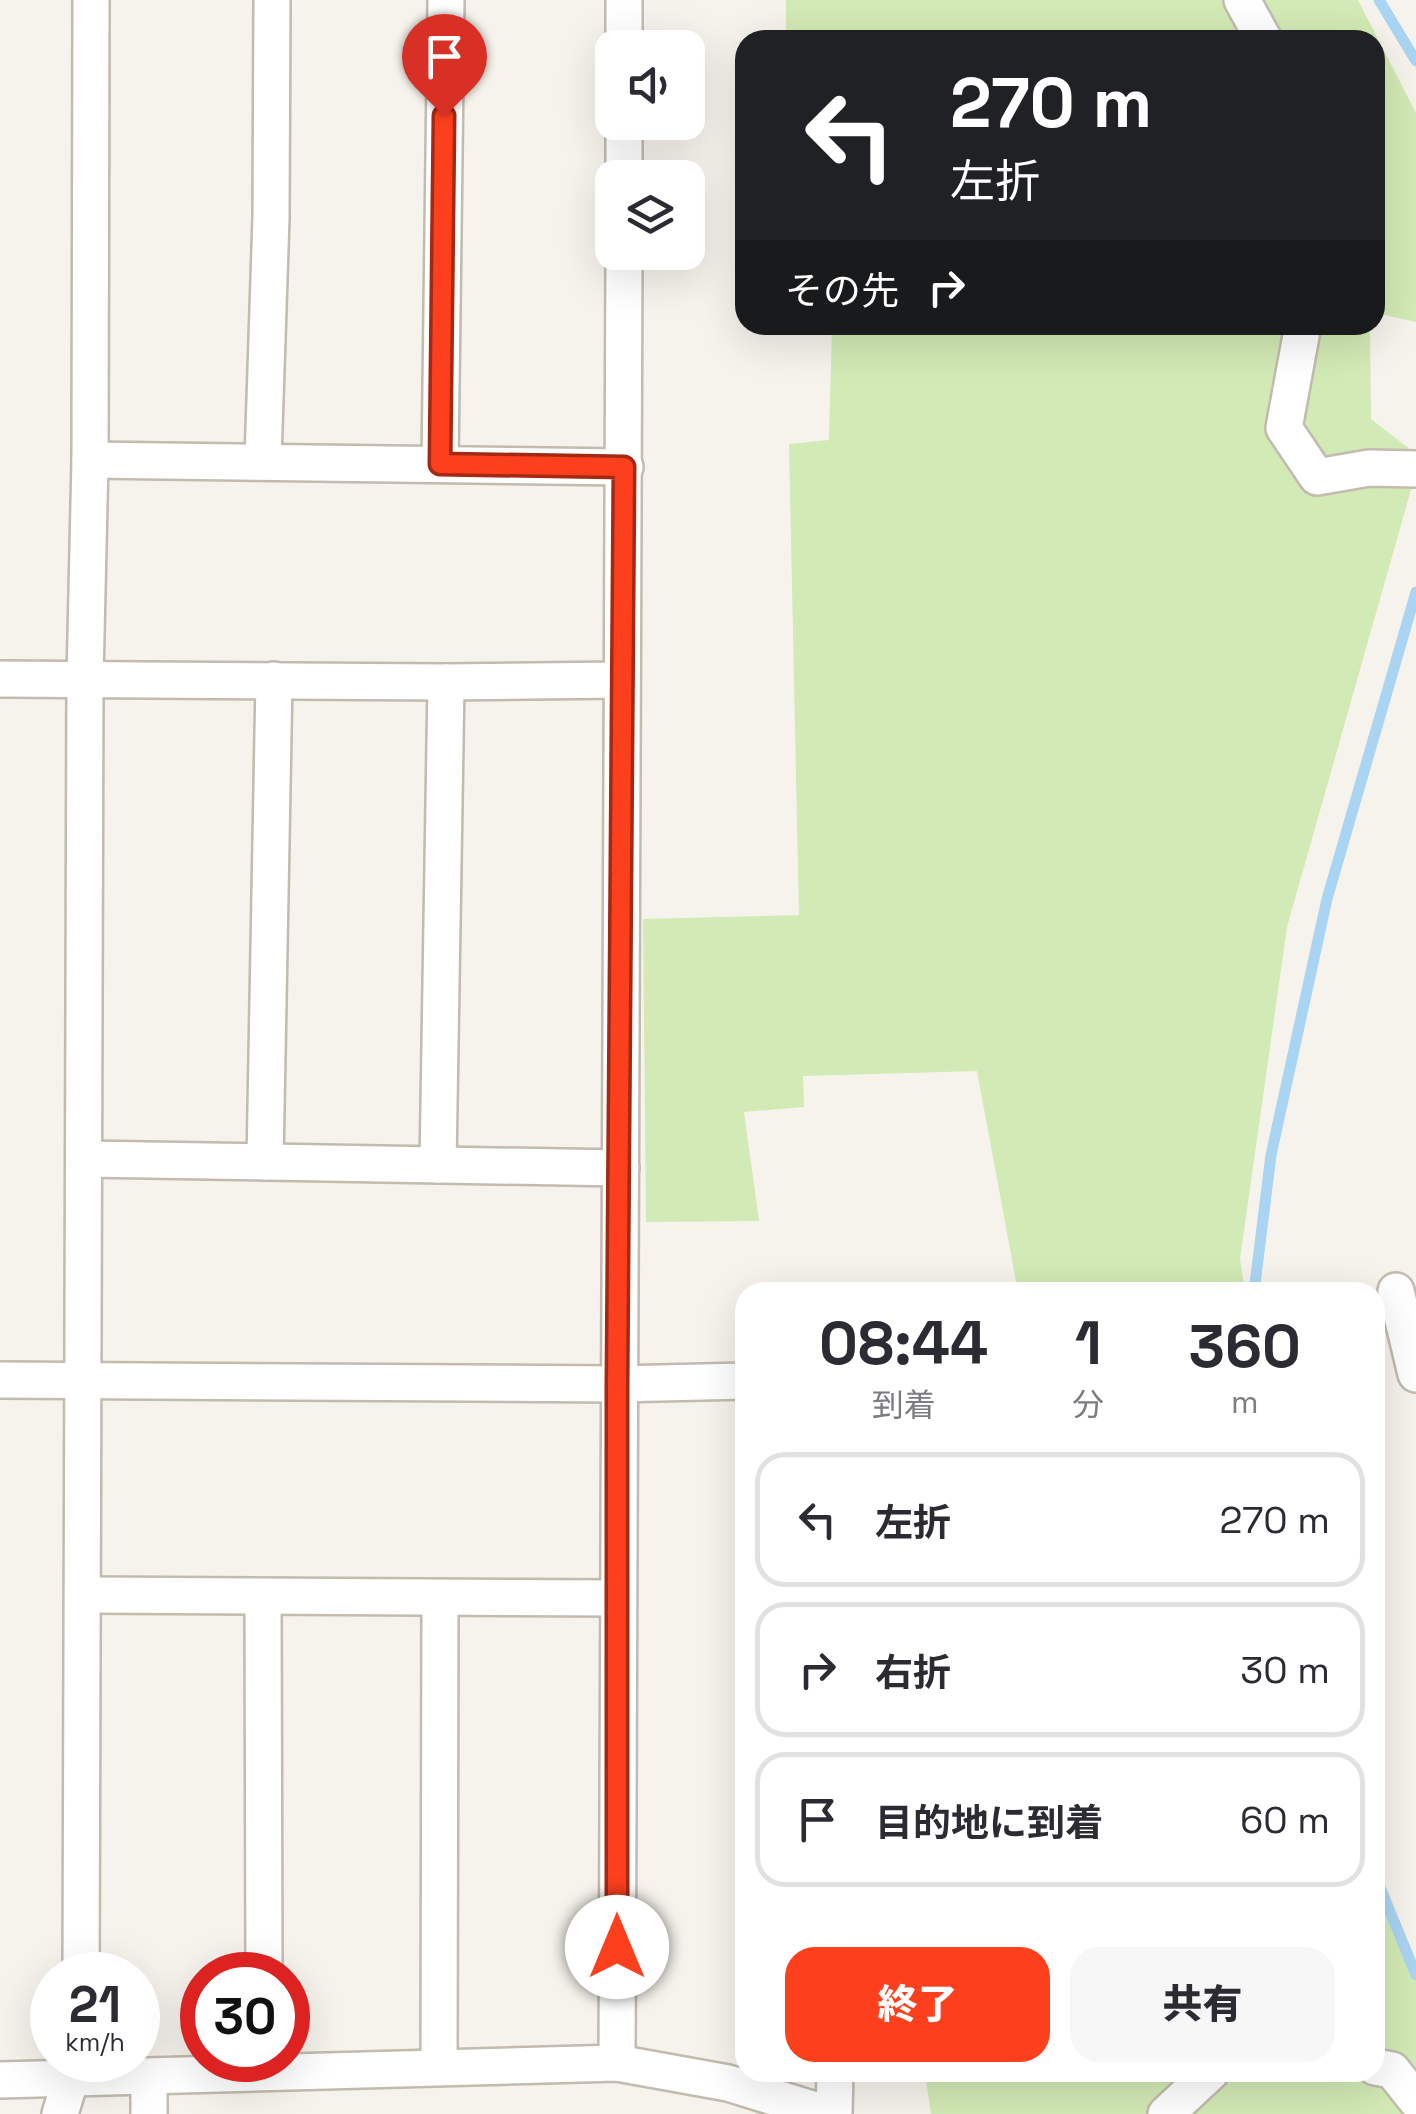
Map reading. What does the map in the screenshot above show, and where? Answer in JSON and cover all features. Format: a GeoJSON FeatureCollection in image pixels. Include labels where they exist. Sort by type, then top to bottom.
{"type":"FeatureCollection","features":[{"type":"Feature","properties":{"kind":"street"},"geometry":{"type":"LineString","coordinates":[[81,1952],[91,0]]}},
{"type":"Feature","properties":{"kind":"street"},"geometry":{"type":"LineString","coordinates":[[263,460],[271,218],[272,0]]}},
{"type":"Feature","properties":{"kind":"street"},"geometry":{"type":"LineString","coordinates":[[440,464],[446,0]]}},
{"type":"Feature","properties":{"kind":"street"},"geometry":{"type":"LineString","coordinates":[[624,0],[624,30]]}},
{"type":"Feature","properties":{"kind":"street"},"geometry":{"type":"LineString","coordinates":[[1242,0],[1258,30]]}},
{"type":"Feature","properties":{"kind":"street"},"geometry":{"type":"LineString","coordinates":[[616,2063],[624,270]]}},
{"type":"Feature","properties":{"kind":"street"},"geometry":{"type":"LineString","coordinates":[[1302,335],[1284,428],[1316,477],[1369,468],[1416,469]]}},
{"type":"Feature","properties":{"kind":"street"},"geometry":{"type":"LineString","coordinates":[[90,460],[624,467]]}},
{"type":"Feature","properties":{"kind":"street"},"geometry":{"type":"LineString","coordinates":[[0,678],[622,680]]}},
{"type":"Feature","properties":{"kind":"street"},"geometry":{"type":"LineString","coordinates":[[265,1162],[274,680]]}},
{"type":"Feature","properties":{"kind":"street"},"geometry":{"type":"LineString","coordinates":[[438,1164],[446,682]]}},
{"type":"Feature","properties":{"kind":"street"},"geometry":{"type":"LineString","coordinates":[[85,1160],[621,1168]]}},
{"type":"Feature","properties":{"kind":"street"},"geometry":{"type":"LineString","coordinates":[[1396,1292],[1416,1374]]}},
{"type":"Feature","properties":{"kind":"street"},"geometry":{"type":"LineString","coordinates":[[0,1380],[735,1381]]}},
{"type":"Feature","properties":{"kind":"street"},"geometry":{"type":"LineString","coordinates":[[84,1595],[618,1598]]}},
{"type":"Feature","properties":{"kind":"street"},"geometry":{"type":"LineString","coordinates":[[263,1598],[264,1952]]}},
{"type":"Feature","properties":{"kind":"street"},"geometry":{"type":"LineString","coordinates":[[439,2067],[440,1599]]}},
{"type":"Feature","properties":{"kind":"street"},"geometry":{"type":"LineString","coordinates":[[310,2066],[616,2063],[728,2083],[794,2108],[831,2114],[834,2082]]}},
{"type":"Feature","properties":{"kind":"street"},"geometry":{"type":"LineString","coordinates":[[1385,2069],[1392,2070],[1416,2100]]}},
{"type":"Feature","properties":{"kind":"street"},"geometry":{"type":"LineString","coordinates":[[0,2080],[30,2076]]}},
{"type":"Feature","properties":{"kind":"street"},"geometry":{"type":"LineString","coordinates":[[60,2114],[70,2082]]}},
{"type":"Feature","properties":{"kind":"street"},"geometry":{"type":"LineString","coordinates":[[149,2082],[150,2114]]}},
{"type":"Feature","properties":{"kind":"street"},"geometry":{"type":"LineString","coordinates":[[1166,2114],[1200,2082]]}},
{"type":"Feature","properties":{"kind":"green space"},"geometry":{"type":"Polygon","coordinates":[[[786,0],[1358,0],[1373,30],[786,30],[786,0]]]}},
{"type":"Feature","properties":{"kind":"green space"},"geometry":{"type":"Polygon","coordinates":[[[1385,53],[1416,113],[1416,322],[1385,315],[1385,53]]]}},
{"type":"Feature","properties":{"kind":"green space"},"geometry":{"type":"Polygon","coordinates":[[[832,335],[1370,335],[1371,419],[1416,454],[1416,472],[1287,927],[1240,1259],[1243,1282],[1016,1282],[977,1071],[803,1076],[804,1107],[744,1112],[759,1221],[646,1222],[643,919],[799,915],[789,444],[829,440],[832,335]]]}},
{"type":"Feature","properties":{"kind":"green space"},"geometry":{"type":"Polygon","coordinates":[[[1385,1899],[1416,1975],[1416,2114],[931,2114],[926,2082],[1385,2082],[1385,1899]]]}},
{"type":"Feature","properties":{"kind":"waterway"},"geometry":{"type":"LineString","coordinates":[[1379,0],[1416,61]]}},
{"type":"Feature","properties":{"kind":"waterway"},"geometry":{"type":"LineString","coordinates":[[1255,1282],[1271,1155],[1327,899],[1416,592]]}},
{"type":"Feature","properties":{"kind":"waterway"},"geometry":{"type":"LineString","coordinates":[[1385,1899],[1416,1975]]}},
{"type":"Feature","properties":{"kind":"route"},"geometry":{"type":"LineString","coordinates":[[444,116],[440,464],[624,467],[617,1947]]}}]}
